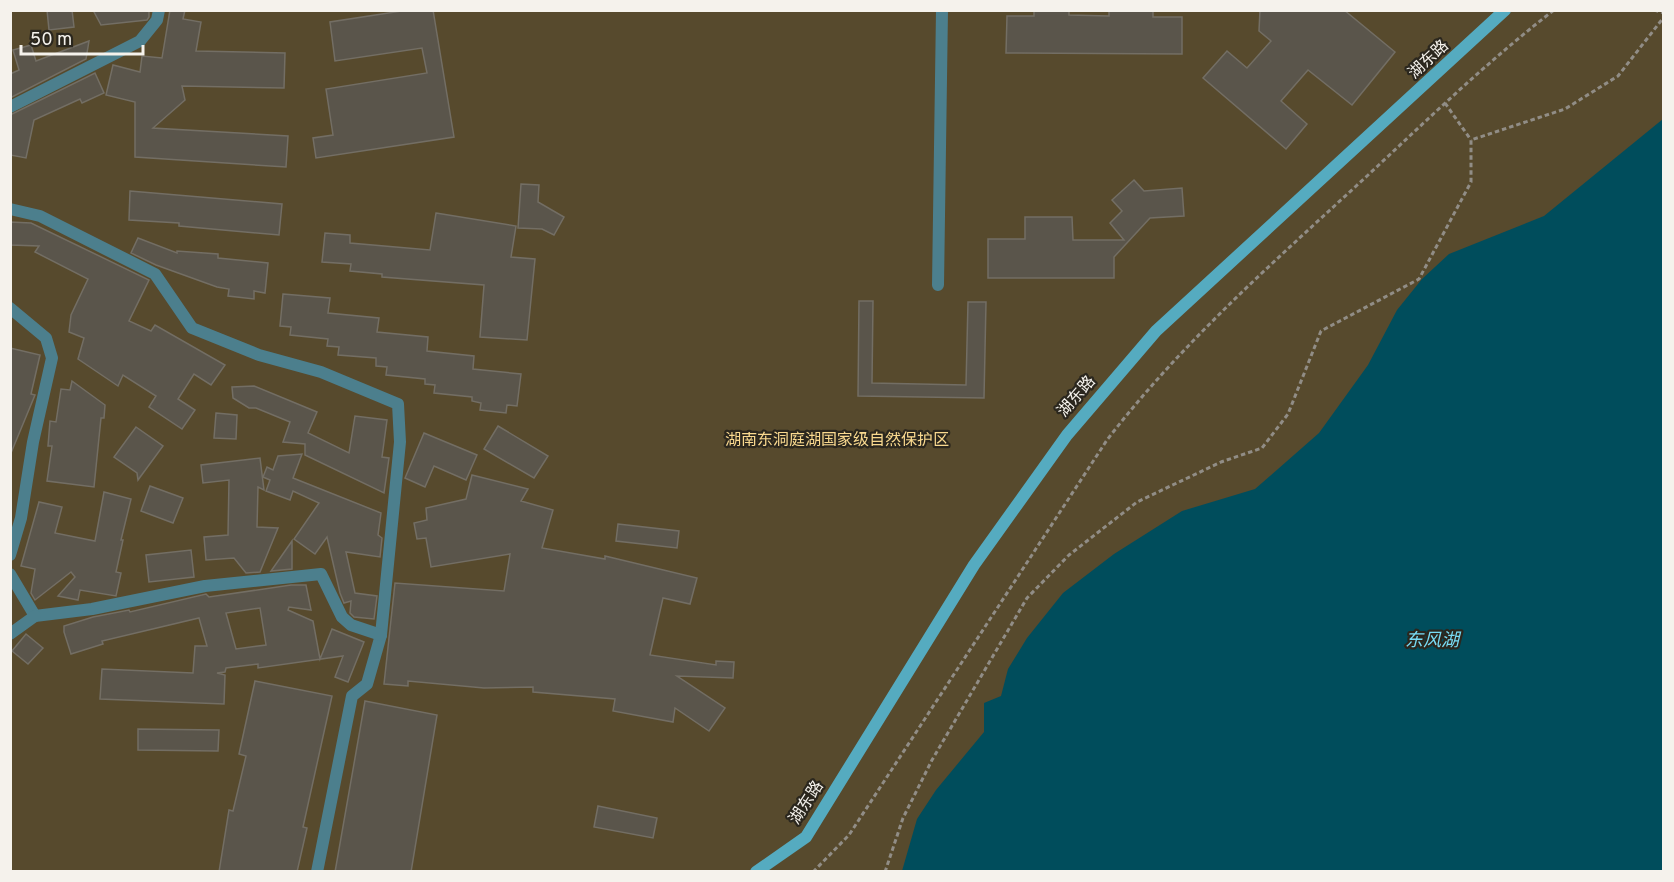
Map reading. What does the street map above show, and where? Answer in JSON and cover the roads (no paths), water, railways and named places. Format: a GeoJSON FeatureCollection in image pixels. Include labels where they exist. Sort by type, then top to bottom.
{"type":"FeatureCollection","features":[{"type":"Feature","properties":{"kind":"street"},"geometry":{"type":"LineString","coordinates":[[10,107],[140,41],[157,20],[159,10]]}},
{"type":"Feature","properties":{"kind":"street"},"geometry":{"type":"LineString","coordinates":[[938,285],[942,10]]}},
{"type":"Feature","properties":{"kind":"street","name":"湖东路"},"geometry":{"type":"LineString","coordinates":[[756,872],[806,837],[974,565],[1066,435],[1149,340],[1505,10]]}},
{"type":"Feature","properties":{"kind":"street"},"geometry":{"type":"LineString","coordinates":[[10,209],[40,216],[155,274],[192,328],[259,355],[321,372],[398,404],[400,442],[381,635],[367,684],[351,696],[317,872]]}},
{"type":"Feature","properties":{"kind":"street"},"geometry":{"type":"LineString","coordinates":[[10,308],[46,338],[52,358],[33,442],[21,518],[10,555]]}},
{"type":"Feature","properties":{"kind":"street"},"geometry":{"type":"LineString","coordinates":[[10,574],[35,616]]}},
{"type":"Feature","properties":{"kind":"street"},"geometry":{"type":"LineString","coordinates":[[10,634],[35,616],[82,610],[205,586],[321,574],[342,617],[351,625],[381,635]]}},
{"type":"Feature","properties":{"kind":"water","name":"东风湖"},"geometry":{"type":"Polygon","coordinates":[[[1663,119],[1663,871],[902,871],[917,819],[936,790],[984,732],[984,703],[1001,696],[1008,669],[1027,638],[1063,593],[1114,554],[1182,511],[1255,489],[1319,433],[1368,365],[1397,310],[1422,279],[1449,254],[1544,216],[1663,119]]]}},
{"type":"Feature","properties":{"kind":"park label","name":"湖南东洞庭湖国家级自然保护区"},"geometry":{"type":"Point","coordinates":[837,441]}}]}
